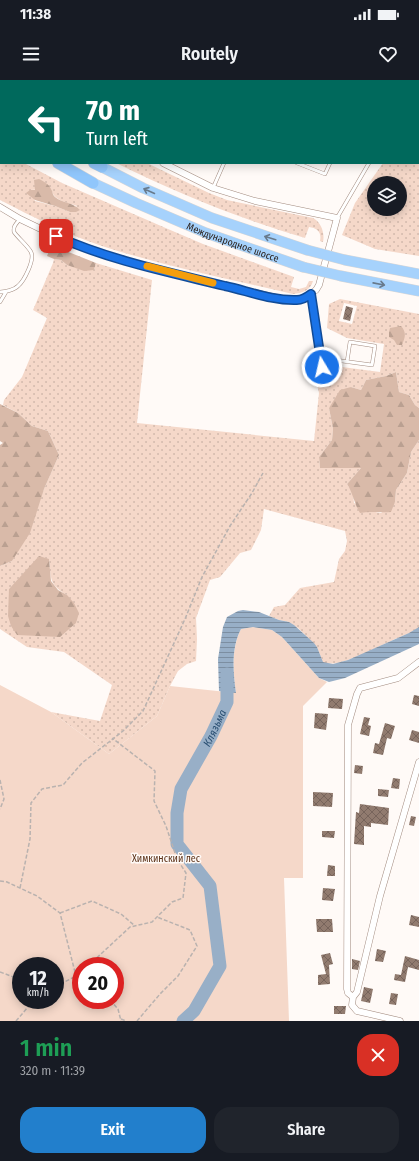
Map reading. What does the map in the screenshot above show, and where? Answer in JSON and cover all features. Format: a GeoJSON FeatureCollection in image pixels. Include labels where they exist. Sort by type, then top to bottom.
{"type":"FeatureCollection","features":[{"type":"Feature","properties":{"kind":"highway","name":"Международное шоссе"},"geometry":{"type":"LineString","coordinates":[[60,164],[93,183],[206,233],[302,266],[340,276],[419,291]]}},
{"type":"Feature","properties":{"kind":"highway","name":"Международное шоссе"},"geometry":{"type":"LineString","coordinates":[[98,165],[142,188],[212,218],[307,250],[345,260],[419,274]]}},
{"type":"Feature","properties":{"kind":"street"},"geometry":{"type":"LineString","coordinates":[[0,207],[20,219],[70,242],[98,253],[153,268],[278,298],[299,300],[311,294],[319,285],[337,218],[255,201],[212,188],[165,164]]}},
{"type":"Feature","properties":{"kind":"street"},"geometry":{"type":"LineString","coordinates":[[353,997],[348,993],[347,989],[348,725],[356,694],[360,688],[398,678],[419,662]]}},
{"type":"Feature","properties":{"kind":"street"},"geometry":{"type":"LineString","coordinates":[[400,1021],[357,1011],[352,1005],[353,997],[357,992],[380,896],[419,762]]}},
{"type":"Feature","properties":{"kind":"lane"},"geometry":{"type":"LineString","coordinates":[[212,188],[224,164]]}},
{"type":"Feature","properties":{"kind":"lane"},"geometry":{"type":"LineString","coordinates":[[300,164],[325,174],[330,164]]}},
{"type":"Feature","properties":{"kind":"lane"},"geometry":{"type":"LineString","coordinates":[[337,218],[368,164]]}},
{"type":"Feature","properties":{"kind":"lane"},"geometry":{"type":"LineString","coordinates":[[0,292],[6,292],[18,286],[32,264],[31,252],[14,232],[14,225],[20,219]]}},
{"type":"Feature","properties":{"kind":"lane"},"geometry":{"type":"LineString","coordinates":[[0,302],[6,292]]}},
{"type":"Feature","properties":{"kind":"lane"},"geometry":{"type":"LineString","coordinates":[[311,294],[322,367]]}},
{"type":"Feature","properties":{"kind":"lane"},"geometry":{"type":"LineString","coordinates":[[320,358],[346,362],[372,365],[375,346],[350,342],[346,362]]}},
{"type":"Feature","properties":{"kind":"path"},"geometry":{"type":"LineString","coordinates":[[20,888],[30,839],[31,803],[42,789],[64,785],[82,763],[123,730],[143,711],[185,619],[202,577],[230,526],[263,473]]}},
{"type":"Feature","properties":{"kind":"path"},"geometry":{"type":"LineString","coordinates":[[98,957],[130,927],[152,922],[172,902],[183,898],[186,873],[176,859],[166,826],[154,802],[156,771],[112,738]]}},
{"type":"Feature","properties":{"kind":"path"},"geometry":{"type":"LineString","coordinates":[[0,780],[4,799],[0,809]]}},
{"type":"Feature","properties":{"kind":"path"},"geometry":{"type":"LineString","coordinates":[[0,881],[7,882],[37,896],[60,914],[72,960]]}},
{"type":"Feature","properties":{"kind":"path"},"geometry":{"type":"LineString","coordinates":[[60,914],[92,901],[121,914],[135,926]]}},
{"type":"Feature","properties":{"kind":"path"},"geometry":{"type":"LineString","coordinates":[[137,1021],[178,976],[198,946],[190,930],[157,917]]}},
{"type":"Feature","properties":{"kind":"path"},"geometry":{"type":"LineString","coordinates":[[0,972],[12,976]]}},
{"type":"Feature","properties":{"kind":"path"},"geometry":{"type":"LineString","coordinates":[[16,1021],[26,1009]]}},
{"type":"Feature","properties":{"kind":"path"},"geometry":{"type":"LineString","coordinates":[[118,1009],[121,1020],[126,1021]]}},
{"type":"Feature","properties":{"kind":"green space"},"geometry":{"type":"Polygon","coordinates":[[[0,164],[26,164],[62,183],[203,244],[294,277],[291,287],[299,289],[306,287],[309,281],[313,281],[310,287],[305,291],[293,294],[173,266],[125,253],[102,246],[50,225],[0,200],[0,164]],[[51,189],[30,190],[35,201],[55,206],[70,212],[77,206],[58,199],[51,189]]]}},
{"type":"Feature","properties":{"kind":"green space"},"geometry":{"type":"Polygon","coordinates":[[[118,164],[149,164],[227,200],[313,218],[322,228],[323,242],[320,241],[320,233],[314,228],[309,227],[305,238],[209,205],[118,164]]]}},
{"type":"Feature","properties":{"kind":"green space"},"geometry":{"type":"Polygon","coordinates":[[[382,164],[419,164],[419,256],[375,249],[342,235],[355,203],[367,186],[367,216],[407,216],[407,176],[374,176],[382,164]]]}},
{"type":"Feature","properties":{"kind":"green space"},"geometry":{"type":"Polygon","coordinates":[[[39,179],[49,186],[55,197],[74,205],[80,210],[70,212],[35,200],[26,193],[30,190],[35,190],[34,180],[39,179]]]}},
{"type":"Feature","properties":{"kind":"green space"},"geometry":{"type":"Polygon","coordinates":[[[52,246],[96,263],[94,270],[84,271],[67,265],[61,260],[47,256],[52,246]]]}},
{"type":"Feature","properties":{"kind":"green space"},"geometry":{"type":"Polygon","coordinates":[[[54,259],[61,260],[67,265],[94,270],[96,263],[152,280],[137,423],[314,441],[319,393],[314,368],[325,376],[342,367],[380,372],[384,344],[347,338],[327,328],[329,304],[340,299],[419,314],[419,408],[415,405],[409,395],[399,392],[396,372],[386,376],[366,380],[361,390],[351,387],[329,408],[333,429],[332,440],[319,457],[320,468],[362,467],[347,484],[353,493],[354,503],[370,511],[381,513],[395,502],[396,490],[407,473],[411,452],[419,440],[419,627],[366,653],[348,660],[331,664],[323,663],[317,647],[298,628],[289,622],[269,616],[274,607],[285,605],[300,588],[334,582],[339,559],[345,551],[347,541],[345,531],[264,509],[261,530],[251,550],[240,553],[220,577],[210,580],[196,618],[196,661],[187,664],[178,671],[157,716],[109,754],[51,712],[100,721],[112,685],[64,652],[27,647],[0,629],[0,566],[12,561],[59,455],[48,431],[32,426],[18,413],[3,405],[4,400],[22,377],[47,318],[33,310],[54,259]],[[344,303],[339,321],[352,324],[357,306],[344,303]],[[49,559],[9,589],[67,595],[57,588],[52,580],[49,559]]]}},
{"type":"Feature","properties":{"kind":"green space"},"geometry":{"type":"Polygon","coordinates":[[[401,326],[405,333],[405,337],[402,345],[397,345],[394,340],[389,337],[389,332],[390,328],[401,326]]]}},
{"type":"Feature","properties":{"kind":"green space"},"geometry":{"type":"Polygon","coordinates":[[[396,372],[399,392],[409,395],[415,405],[419,408],[419,440],[411,452],[407,473],[396,490],[395,502],[391,512],[360,513],[347,484],[361,468],[320,468],[319,457],[332,440],[333,429],[329,408],[340,390],[351,387],[361,390],[366,380],[386,376],[396,372]]]}},
{"type":"Feature","properties":{"kind":"green space"},"geometry":{"type":"Polygon","coordinates":[[[0,404],[18,413],[32,426],[48,431],[59,455],[44,489],[30,533],[12,561],[0,566],[0,445],[3,443],[0,441],[0,404]]]}},
{"type":"Feature","properties":{"kind":"green space"},"geometry":{"type":"Polygon","coordinates":[[[39,556],[49,559],[51,581],[58,590],[67,595],[74,603],[79,613],[76,623],[60,637],[17,635],[11,626],[8,616],[9,589],[39,556]]]}},
{"type":"Feature","properties":{"kind":"green space","name":"Химкинский лес"},"geometry":{"type":"Polygon","coordinates":[[[253,627],[272,630],[282,637],[319,678],[327,682],[303,706],[303,878],[284,878],[289,1021],[0,1021],[0,685],[51,712],[109,754],[157,716],[170,686],[236,693],[234,653],[241,629],[253,627]]]}},
{"type":"Feature","properties":{"kind":"water"},"geometry":{"type":"Polygon","coordinates":[[[243,610],[259,612],[294,625],[314,643],[323,662],[333,664],[348,660],[409,633],[419,627],[419,644],[345,678],[329,682],[319,678],[282,637],[272,630],[253,627],[241,629],[234,652],[234,677],[236,693],[219,691],[218,659],[223,627],[227,617],[243,610]]]}},
{"type":"Feature","properties":{"kind":"building"},"geometry":{"type":"Polygon","coordinates":[[[346,306],[353,308],[350,321],[343,319],[346,306]]]}},
{"type":"Feature","properties":{"kind":"building"},"geometry":{"type":"Polygon","coordinates":[[[414,695],[419,696],[419,706],[412,704],[414,695]]]}},
{"type":"Feature","properties":{"kind":"building"},"geometry":{"type":"Polygon","coordinates":[[[329,698],[343,699],[342,709],[328,708],[329,698]]]}},
{"type":"Feature","properties":{"kind":"building"},"geometry":{"type":"Polygon","coordinates":[[[315,713],[328,714],[326,730],[314,728],[315,713]]]}},
{"type":"Feature","properties":{"kind":"building"},"geometry":{"type":"Polygon","coordinates":[[[364,717],[370,718],[368,725],[371,726],[369,736],[360,734],[364,717]]]}},
{"type":"Feature","properties":{"kind":"building"},"geometry":{"type":"Polygon","coordinates":[[[385,723],[395,726],[391,739],[387,738],[383,755],[373,753],[375,743],[379,744],[385,723]]]}},
{"type":"Feature","properties":{"kind":"building"},"geometry":{"type":"Polygon","coordinates":[[[412,730],[419,732],[419,743],[409,740],[412,730]]]}},
{"type":"Feature","properties":{"kind":"building"},"geometry":{"type":"Polygon","coordinates":[[[355,765],[363,766],[362,774],[354,773],[355,765]]]}},
{"type":"Feature","properties":{"kind":"building"},"geometry":{"type":"Polygon","coordinates":[[[393,778],[400,779],[399,789],[391,788],[393,778]]]}},
{"type":"Feature","properties":{"kind":"building"},"geometry":{"type":"Polygon","coordinates":[[[378,789],[389,790],[388,797],[378,796],[378,789]]]}},
{"type":"Feature","properties":{"kind":"building"},"geometry":{"type":"Polygon","coordinates":[[[313,792],[333,793],[332,807],[313,806],[313,792]]]}},
{"type":"Feature","properties":{"kind":"building"},"geometry":{"type":"Polygon","coordinates":[[[360,804],[389,808],[388,825],[371,823],[371,827],[364,826],[364,845],[354,844],[356,812],[359,813],[360,804]]]}},
{"type":"Feature","properties":{"kind":"building"},"geometry":{"type":"Polygon","coordinates":[[[411,816],[416,817],[414,826],[409,825],[411,816]]]}},
{"type":"Feature","properties":{"kind":"building"},"geometry":{"type":"Polygon","coordinates":[[[322,831],[335,831],[334,838],[322,837],[322,831]]]}},
{"type":"Feature","properties":{"kind":"building"},"geometry":{"type":"Polygon","coordinates":[[[328,865],[335,866],[335,876],[327,876],[328,865]]]}},
{"type":"Feature","properties":{"kind":"building"},"geometry":{"type":"Polygon","coordinates":[[[323,888],[335,889],[333,901],[322,900],[323,888]]]}},
{"type":"Feature","properties":{"kind":"building"},"geometry":{"type":"Polygon","coordinates":[[[411,915],[419,917],[419,927],[409,925],[411,915]]]}},
{"type":"Feature","properties":{"kind":"building"},"geometry":{"type":"Polygon","coordinates":[[[316,919],[332,919],[333,932],[317,932],[316,919]]]}},
{"type":"Feature","properties":{"kind":"building"},"geometry":{"type":"Polygon","coordinates":[[[377,949],[386,951],[383,962],[375,961],[377,949]]]}},
{"type":"Feature","properties":{"kind":"building"},"geometry":{"type":"Polygon","coordinates":[[[330,953],[333,964],[329,965],[330,984],[318,985],[318,975],[326,974],[321,955],[330,953]]]}},
{"type":"Feature","properties":{"kind":"building"},"geometry":{"type":"Polygon","coordinates":[[[405,956],[419,960],[419,970],[408,967],[405,982],[394,980],[395,974],[401,975],[405,956]]]}},
{"type":"Feature","properties":{"kind":"building"},"geometry":{"type":"Polygon","coordinates":[[[352,959],[360,961],[358,970],[352,969],[352,959]]]}},
{"type":"Feature","properties":{"kind":"building"},"geometry":{"type":"Polygon","coordinates":[[[364,987],[373,989],[370,1003],[361,1001],[364,987]]]}},
{"type":"Feature","properties":{"kind":"building"},"geometry":{"type":"Polygon","coordinates":[[[391,993],[398,994],[396,1005],[389,1004],[391,993]]]}},
{"type":"Feature","properties":{"kind":"building"},"geometry":{"type":"Polygon","coordinates":[[[334,1006],[346,1006],[345,1014],[334,1014],[334,1006]]]}},
{"type":"Feature","properties":{"kind":"waterway","name":"Клязьма"},"geometry":{"type":"LineString","coordinates":[[183,1021],[194,1011],[220,966],[210,886],[177,844],[177,813],[181,789],[211,736],[227,702],[227,674]]}},
{"type":"Feature","properties":{"kind":"slow traffic"},"geometry":{"type":"LineString","coordinates":[[147,266],[213,283]]}},
{"type":"Feature","properties":{"kind":"route"},"geometry":{"type":"LineString","coordinates":[[56,236],[98,253],[160,270],[278,298],[299,300],[311,294],[322,367]]}}]}
